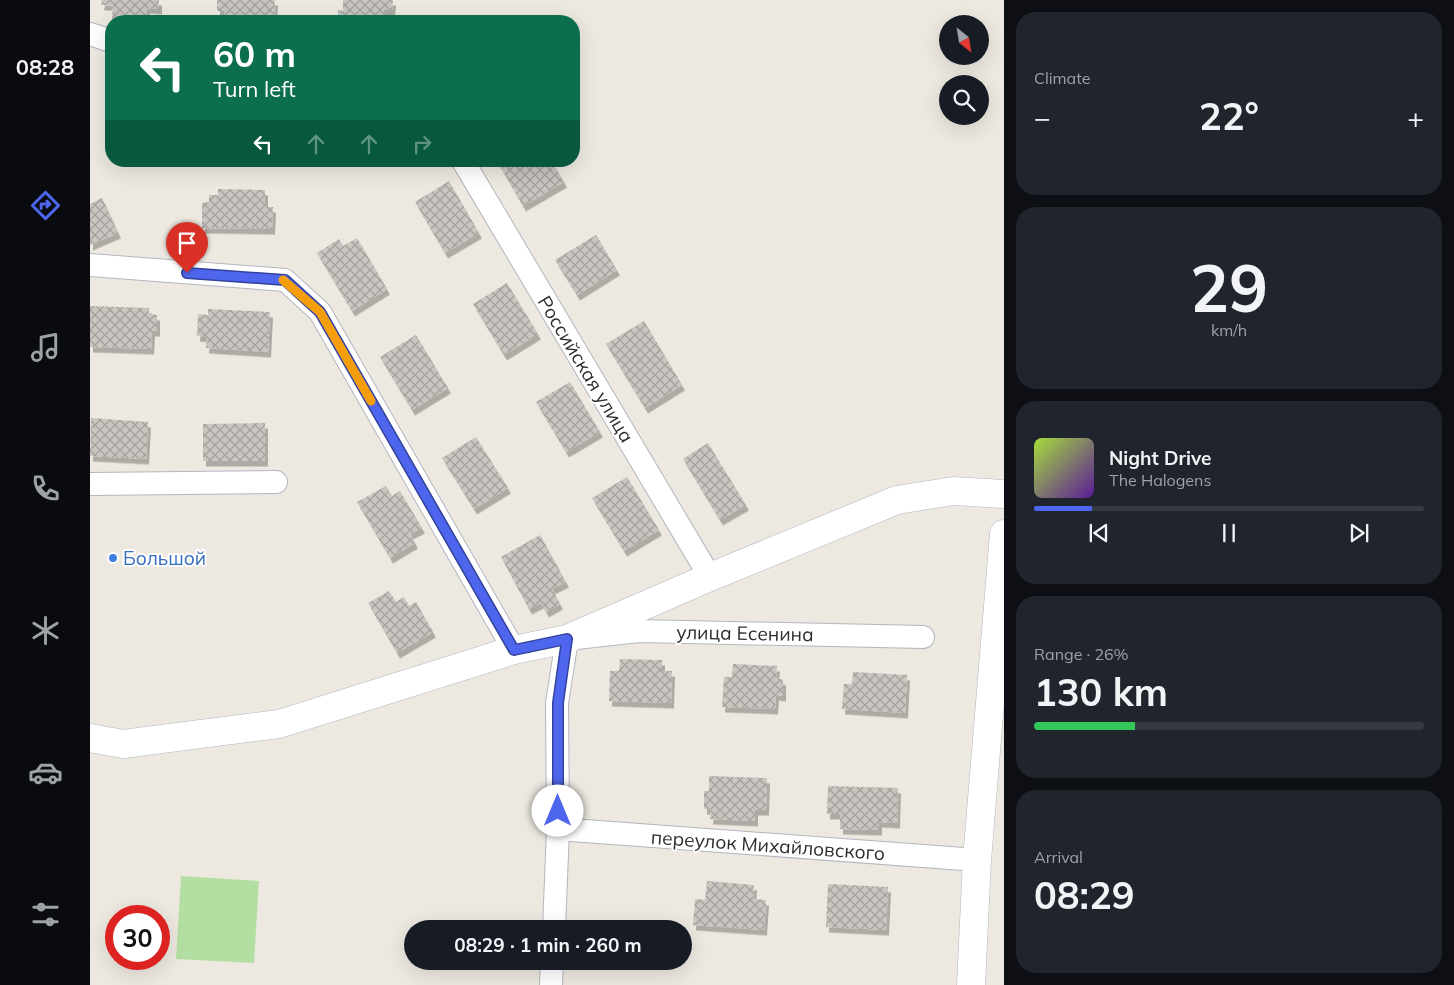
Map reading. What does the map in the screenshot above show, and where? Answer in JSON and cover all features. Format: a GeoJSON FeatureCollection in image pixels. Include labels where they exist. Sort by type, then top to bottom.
{"type":"FeatureCollection","features":[{"type":"Feature","properties":{"kind":"street"},"geometry":{"type":"LineString","coordinates":[[90,34],[105,39]]}},
{"type":"Feature","properties":{"kind":"street","name":"Российская улица"},"geometry":{"type":"LineString","coordinates":[[467,167],[710,576]]}},
{"type":"Feature","properties":{"kind":"street"},"geometry":{"type":"LineString","coordinates":[[90,265],[285,280],[320,312],[514,650]]}},
{"type":"Feature","properties":{"kind":"street"},"geometry":{"type":"LineString","coordinates":[[90,484],[276,482]]}},
{"type":"Feature","properties":{"kind":"street"},"geometry":{"type":"LineString","coordinates":[[90,738],[123,744],[279,724],[514,650],[567,639],[710,576],[896,500],[953,491],[1004,494]]}},
{"type":"Feature","properties":{"kind":"street"},"geometry":{"type":"LineString","coordinates":[[971,985],[977,860],[1004,534]]}},
{"type":"Feature","properties":{"kind":"street","name":"улица Есенина"},"geometry":{"type":"LineString","coordinates":[[567,639],[639,631],[923,637]]}},
{"type":"Feature","properties":{"kind":"street"},"geometry":{"type":"LineString","coordinates":[[554,920],[558,829],[558,703],[567,639]]}},
{"type":"Feature","properties":{"kind":"street","name":"переулок Михайловского"},"geometry":{"type":"LineString","coordinates":[[558,829],[977,860]]}},
{"type":"Feature","properties":{"kind":"street"},"geometry":{"type":"LineString","coordinates":[[552,970],[552,985]]}},
{"type":"Feature","properties":{"kind":"green space"},"geometry":{"type":"Polygon","coordinates":[[[181,876],[259,881],[254,963],[176,959],[181,876]]]}},
{"type":"Feature","properties":{"kind":"building"},"geometry":{"type":"Polygon","coordinates":[[[102,0],[159,0],[159,9],[147,8],[146,15],[112,15],[113,5],[101,5],[102,0]]]}},
{"type":"Feature","properties":{"kind":"building"},"geometry":{"type":"Polygon","coordinates":[[[217,0],[275,0],[274,15],[225,15],[225,11],[217,11],[217,0]]]}},
{"type":"Feature","properties":{"kind":"building"},"geometry":{"type":"Polygon","coordinates":[[[343,0],[393,0],[392,10],[384,10],[384,15],[338,15],[338,10],[343,11],[343,0]]]}},
{"type":"Feature","properties":{"kind":"building"},"geometry":{"type":"Polygon","coordinates":[[[500,167],[555,167],[564,182],[523,206],[500,167]]]}},
{"type":"Feature","properties":{"kind":"building"},"geometry":{"type":"Polygon","coordinates":[[[449,181],[479,233],[445,253],[415,202],[449,181]]]}},
{"type":"Feature","properties":{"kind":"building"},"geometry":{"type":"Polygon","coordinates":[[[218,189],[265,190],[265,207],[273,207],[272,229],[202,228],[202,203],[209,202],[209,195],[218,195],[218,189]]]}},
{"type":"Feature","properties":{"kind":"building"},"geometry":{"type":"Polygon","coordinates":[[[102,198],[118,233],[90,245],[90,204],[102,198]]]}},
{"type":"Feature","properties":{"kind":"building"},"geometry":{"type":"Polygon","coordinates":[[[596,235],[617,270],[577,295],[555,260],[596,235]]]}},
{"type":"Feature","properties":{"kind":"building"},"geometry":{"type":"Polygon","coordinates":[[[357,238],[387,289],[352,311],[317,253],[339,239],[343,246],[357,238]]]}},
{"type":"Feature","properties":{"kind":"building"},"geometry":{"type":"Polygon","coordinates":[[[507,283],[538,334],[504,355],[473,304],[507,283]]]}},
{"type":"Feature","properties":{"kind":"building"},"geometry":{"type":"Polygon","coordinates":[[[90,306],[149,308],[149,314],[157,315],[157,331],[152,331],[151,349],[90,347],[90,306]]]}},
{"type":"Feature","properties":{"kind":"building"},"geometry":{"type":"Polygon","coordinates":[[[208,309],[270,312],[268,352],[206,348],[207,337],[197,336],[198,314],[208,315],[208,309]]]}},
{"type":"Feature","properties":{"kind":"building"},"geometry":{"type":"Polygon","coordinates":[[[644,321],[682,385],[645,408],[606,344],[644,321]]]}},
{"type":"Feature","properties":{"kind":"building"},"geometry":{"type":"Polygon","coordinates":[[[416,335],[448,388],[412,410],[380,357],[416,335]]]}},
{"type":"Feature","properties":{"kind":"building"},"geometry":{"type":"Polygon","coordinates":[[[570,382],[600,432],[566,452],[536,402],[570,382]]]}},
{"type":"Feature","properties":{"kind":"building"},"geometry":{"type":"Polygon","coordinates":[[[91,418],[148,422],[146,459],[90,456],[91,418]]]}},
{"type":"Feature","properties":{"kind":"building"},"geometry":{"type":"Polygon","coordinates":[[[265,423],[265,461],[203,461],[203,424],[265,423]]]}},
{"type":"Feature","properties":{"kind":"building"},"geometry":{"type":"Polygon","coordinates":[[[476,437],[508,488],[474,509],[442,458],[476,437]]]}},
{"type":"Feature","properties":{"kind":"building"},"geometry":{"type":"Polygon","coordinates":[[[708,443],[746,505],[720,520],[683,459],[708,443]]]}},
{"type":"Feature","properties":{"kind":"building"},"geometry":{"type":"Polygon","coordinates":[[[627,477],[659,530],[624,551],[592,498],[627,477]]]}},
{"type":"Feature","properties":{"kind":"building"},"geometry":{"type":"Polygon","coordinates":[[[386,486],[392,496],[400,491],[422,528],[410,534],[415,543],[390,558],[357,502],[386,486]]]}},
{"type":"Feature","properties":{"kind":"building"},"geometry":{"type":"Polygon","coordinates":[[[540,535],[566,582],[552,589],[560,604],[546,612],[541,603],[529,609],[501,557],[540,535]]]}},
{"type":"Feature","properties":{"kind":"building"},"geometry":{"type":"Polygon","coordinates":[[[389,591],[396,602],[404,597],[409,606],[416,602],[433,632],[397,653],[368,603],[389,591]]]}},
{"type":"Feature","properties":{"kind":"building"},"geometry":{"type":"Polygon","coordinates":[[[620,659],[662,660],[662,671],[672,671],[671,703],[609,701],[610,671],[619,671],[620,659]]]}},
{"type":"Feature","properties":{"kind":"building"},"geometry":{"type":"Polygon","coordinates":[[[733,664],[777,666],[776,678],[783,680],[783,696],[776,695],[775,709],[722,707],[724,677],[732,677],[733,664]]]}},
{"type":"Feature","properties":{"kind":"building"},"geometry":{"type":"Polygon","coordinates":[[[853,672],[907,675],[905,713],[842,709],[844,684],[852,684],[853,672]]]}},
{"type":"Feature","properties":{"kind":"building"},"geometry":{"type":"Polygon","coordinates":[[[709,776],[767,778],[766,810],[755,810],[755,821],[710,819],[711,809],[704,809],[704,791],[709,791],[709,776]]]}},
{"type":"Feature","properties":{"kind":"building"},"geometry":{"type":"Polygon","coordinates":[[[828,786],[898,788],[897,823],[879,822],[879,830],[840,829],[840,814],[827,814],[828,786]]]}},
{"type":"Feature","properties":{"kind":"building"},"geometry":{"type":"Polygon","coordinates":[[[707,881],[754,885],[753,899],[766,900],[764,930],[693,925],[695,899],[705,900],[707,881]]]}},
{"type":"Feature","properties":{"kind":"building"},"geometry":{"type":"Polygon","coordinates":[[[828,884],[888,887],[886,930],[826,927],[828,884]]]}},
{"type":"Feature","properties":{"kind":"slow traffic"},"geometry":{"type":"LineString","coordinates":[[283,280],[320,312],[371,401]]}},
{"type":"Feature","properties":{"kind":"place","name":"Большой"},"geometry":{"type":"Point","coordinates":[113,558]}},
{"type":"Feature","properties":{"kind":"route"},"geometry":{"type":"LineString","coordinates":[[187,273],[285,280],[320,312],[514,650],[567,639],[558,703],[558,811]]}}]}
